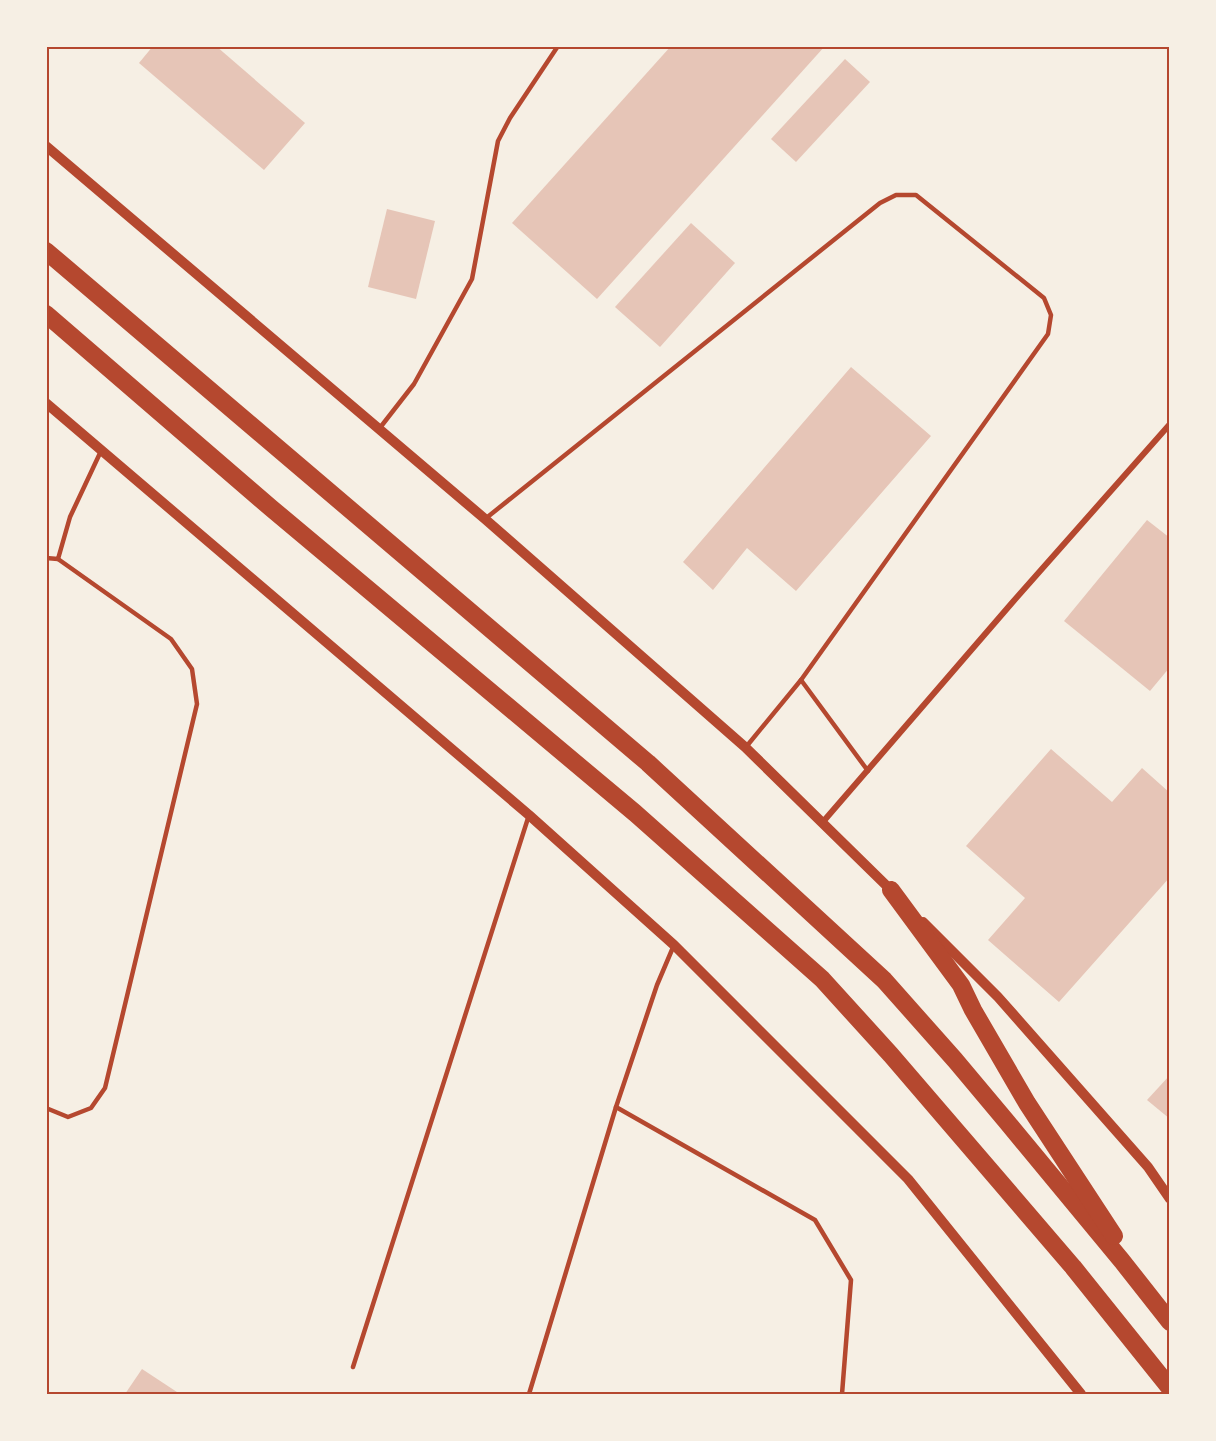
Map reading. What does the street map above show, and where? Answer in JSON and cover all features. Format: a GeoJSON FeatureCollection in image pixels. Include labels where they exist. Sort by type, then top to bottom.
{"type":"FeatureCollection","features":[{"type":"Feature","properties":{"kind":"highway"},"geometry":{"type":"LineString","coordinates":[[46,250],[648,763],[884,980],[1000,1113],[1170,1321]]}},
{"type":"Feature","properties":{"kind":"highway"},"geometry":{"type":"LineString","coordinates":[[46,314],[271,508],[634,813],[822,979],[891,1055],[1073,1267],[1170,1388]]}},
{"type":"Feature","properties":{"kind":"highway"},"geometry":{"type":"LineString","coordinates":[[891,890],[961,985],[1027,1103],[1170,1321]]}},
{"type":"Feature","properties":{"kind":"street"},"geometry":{"type":"LineString","coordinates":[[46,146],[485,519],[745,747],[998,997],[1148,1167],[1170,1199]]}},
{"type":"Feature","properties":{"kind":"street"},"geometry":{"type":"LineString","coordinates":[[46,403],[529,815],[674,945],[908,1179],[1081,1395]]}},
{"type":"Feature","properties":{"kind":"street"},"geometry":{"type":"LineString","coordinates":[[822,824],[1003,613],[1170,424]]}},
{"type":"Feature","properties":{"kind":"lane"},"geometry":{"type":"LineString","coordinates":[[379,429],[414,384],[472,279],[498,141],[510,118],[558,46]]}},
{"type":"Feature","properties":{"kind":"lane"},"geometry":{"type":"LineString","coordinates":[[485,519],[880,203],[896,195],[916,195],[1044,298],[1051,315],[1048,334],[801,680],[745,747]]}},
{"type":"Feature","properties":{"kind":"lane"},"geometry":{"type":"LineString","coordinates":[[58,559],[70,517],[101,451]]}},
{"type":"Feature","properties":{"kind":"lane"},"geometry":{"type":"LineString","coordinates":[[46,558],[58,559],[171,639],[192,669],[197,704],[105,1088],[91,1108],[68,1117],[46,1108]]}},
{"type":"Feature","properties":{"kind":"lane"},"geometry":{"type":"LineString","coordinates":[[801,680],[868,771]]}},
{"type":"Feature","properties":{"kind":"lane"},"geometry":{"type":"LineString","coordinates":[[353,1367],[529,815]]}},
{"type":"Feature","properties":{"kind":"lane"},"geometry":{"type":"LineString","coordinates":[[529,1395],[616,1107],[657,985],[674,945]]}},
{"type":"Feature","properties":{"kind":"lane"},"geometry":{"type":"LineString","coordinates":[[616,1107],[815,1220],[851,1280],[842,1395]]}},
{"type":"Feature","properties":{"kind":"building"},"geometry":{"type":"Polygon","coordinates":[[[153,46],[216,46],[305,123],[264,170],[139,63],[153,46]]]}},
{"type":"Feature","properties":{"kind":"building"},"geometry":{"type":"Polygon","coordinates":[[[671,46],[825,46],[597,299],[512,223],[671,46]]]}},
{"type":"Feature","properties":{"kind":"building"},"geometry":{"type":"Polygon","coordinates":[[[845,59],[870,82],[796,162],[771,139],[845,59]]]}},
{"type":"Feature","properties":{"kind":"building"},"geometry":{"type":"Polygon","coordinates":[[[387,209],[435,221],[416,299],[368,287],[387,209]]]}},
{"type":"Feature","properties":{"kind":"building"},"geometry":{"type":"Polygon","coordinates":[[[691,223],[735,263],[660,347],[615,307],[691,223]]]}},
{"type":"Feature","properties":{"kind":"building"},"geometry":{"type":"Polygon","coordinates":[[[851,367],[931,436],[796,591],[747,548],[713,590],[683,562],[851,367]]]}},
{"type":"Feature","properties":{"kind":"building"},"geometry":{"type":"Polygon","coordinates":[[[1147,520],[1170,538],[1170,667],[1150,691],[1064,621],[1147,520]]]}},
{"type":"Feature","properties":{"kind":"building"},"geometry":{"type":"Polygon","coordinates":[[[1051,749],[1112,802],[1142,768],[1170,793],[1170,877],[1059,1002],[988,940],[1025,898],[966,846],[1051,749]]]}},
{"type":"Feature","properties":{"kind":"building"},"geometry":{"type":"Polygon","coordinates":[[[1170,1075],[1170,1119],[1147,1100],[1170,1075]]]}},
{"type":"Feature","properties":{"kind":"building"},"geometry":{"type":"Polygon","coordinates":[[[142,1369],[180,1394],[125,1394],[142,1369]]]}}]}
